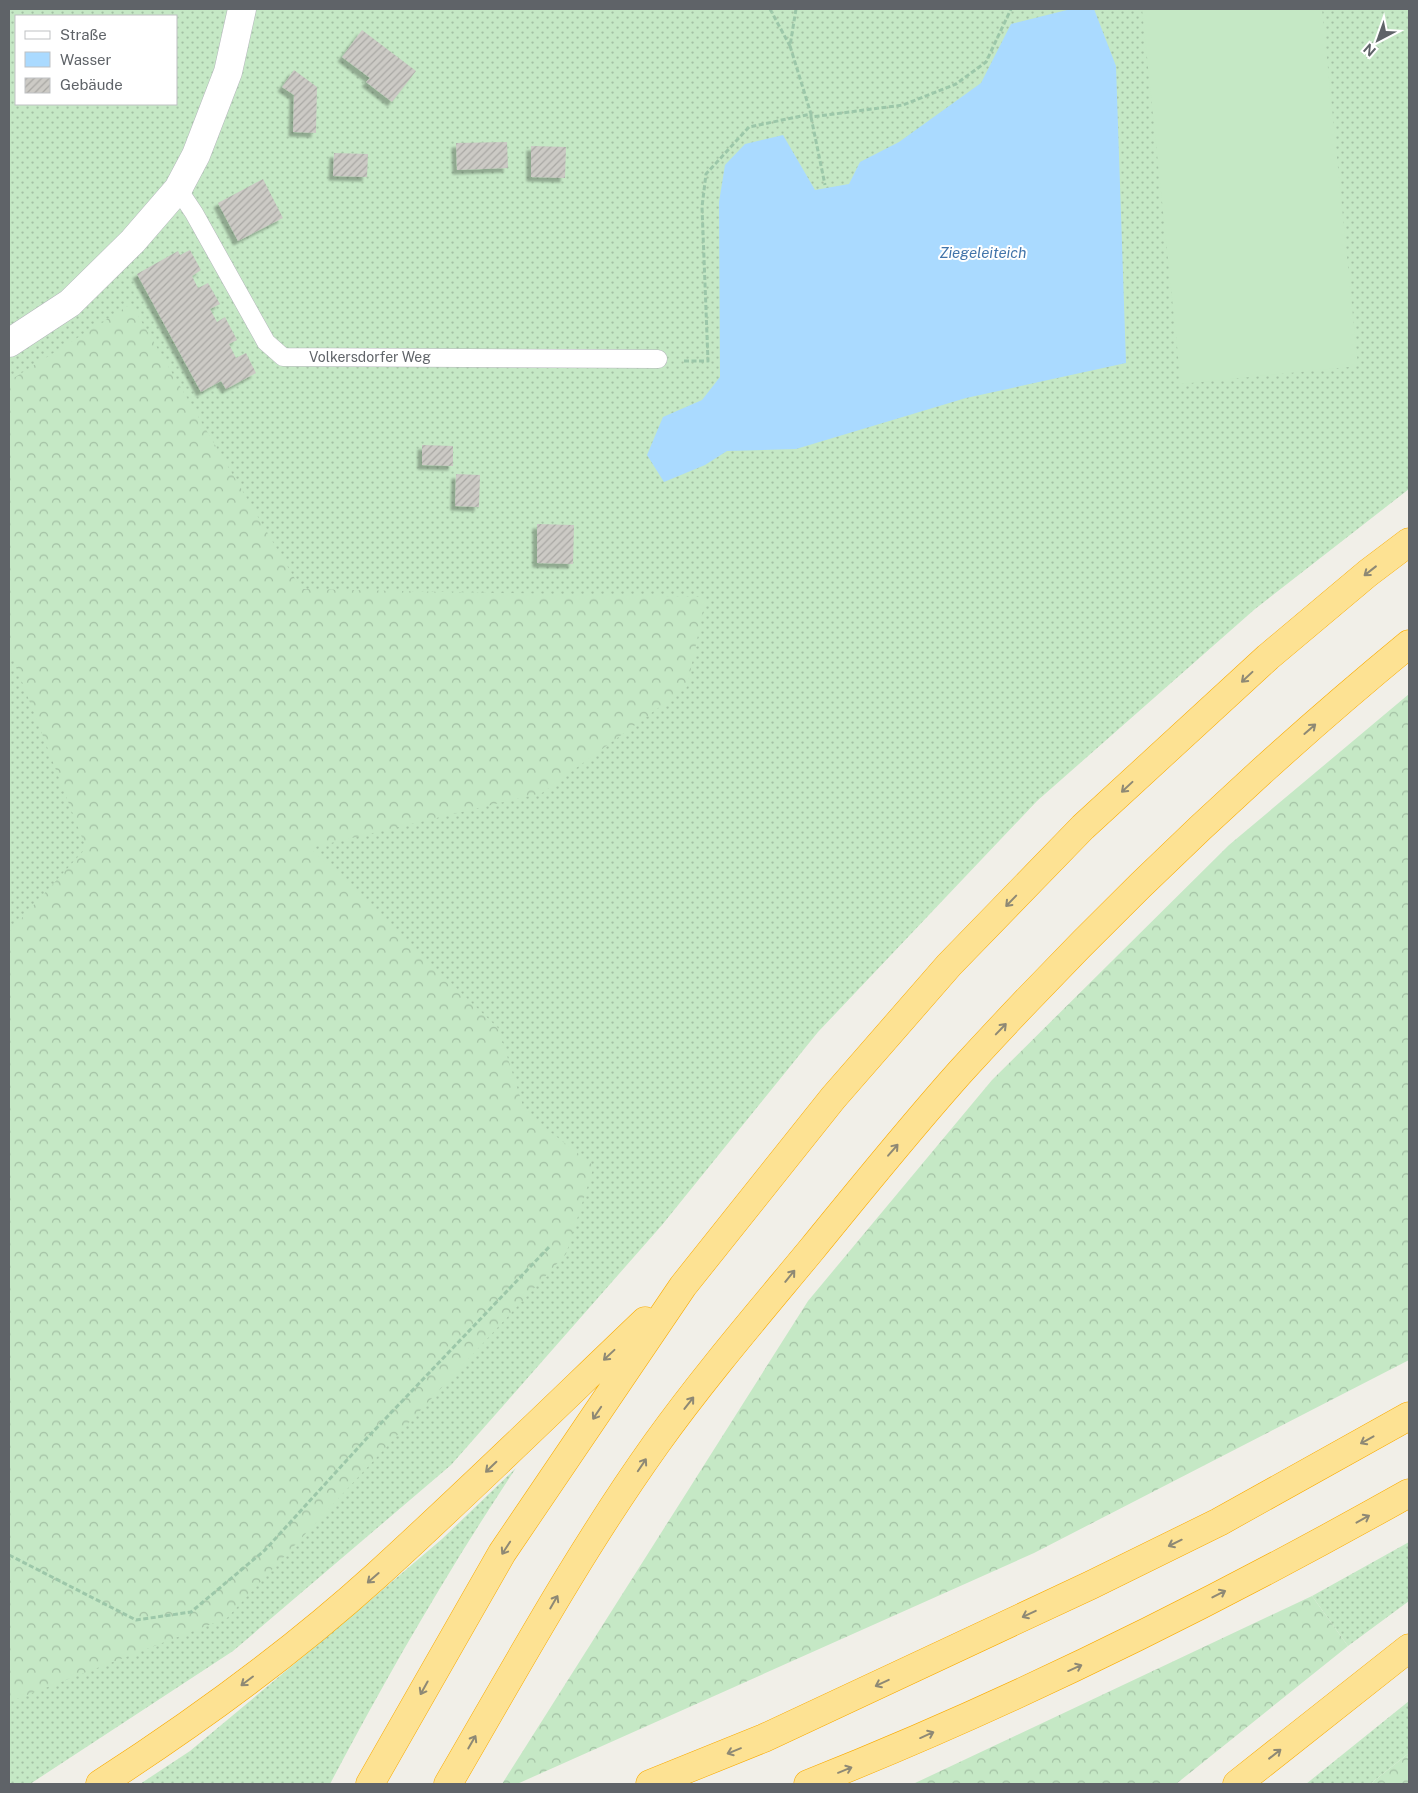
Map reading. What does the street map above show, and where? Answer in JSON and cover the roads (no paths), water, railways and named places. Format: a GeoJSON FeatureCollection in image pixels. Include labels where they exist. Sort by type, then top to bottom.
{"type":"FeatureCollection","features":[{"type":"Feature","properties":{"kind":"highway"},"geometry":{"type":"LineString","coordinates":[[370,1784],[502,1553],[683,1286],[833,1098],[948,965],[1084,827],[1254,670],[1368,573],[1409,542]]}},
{"type":"Feature","properties":{"kind":"highway"},"geometry":{"type":"LineString","coordinates":[[448,1784],[559,1592],[658,1441],[876,1170],[962,1071],[1115,909],[1210,817],[1409,644]]}},
{"type":"Feature","properties":{"kind":"highway"},"geometry":{"type":"LineString","coordinates":[[100,1784],[175,1736],[306,1636],[376,1576],[683,1286]]}},
{"type":"Feature","properties":{"kind":"highway"},"geometry":{"type":"LineString","coordinates":[[650,1784],[764,1738],[1091,1585],[1219,1522],[1409,1416]]}},
{"type":"Feature","properties":{"kind":"highway"},"geometry":{"type":"LineString","coordinates":[[808,1784],[882,1755],[1099,1657],[1338,1533],[1409,1493]]}},
{"type":"Feature","properties":{"kind":"highway"},"geometry":{"type":"LineString","coordinates":[[1237,1784],[1409,1648]]}},
{"type":"Feature","properties":{"kind":"street"},"geometry":{"type":"LineString","coordinates":[[9,343],[70,303],[132,241],[178,189],[196,155],[228,72],[242,9]]}},
{"type":"Feature","properties":{"kind":"lane","name":"Volkersdorfer Weg"},"geometry":{"type":"LineString","coordinates":[[178,189],[194,213],[266,342],[283,357],[658,360]]}},
{"type":"Feature","properties":{"kind":"water","name":"Ziegeleiteich"},"geometry":{"type":"Polygon","coordinates":[[[1071,9],[1094,9],[1116,66],[1126,363],[966,398],[796,449],[727,451],[705,465],[664,482],[647,455],[663,417],[702,400],[720,377],[719,202],[725,165],[745,144],[783,135],[815,190],[849,184],[860,162],[899,142],[981,83],[1011,24],[1071,9]]]}}]}
